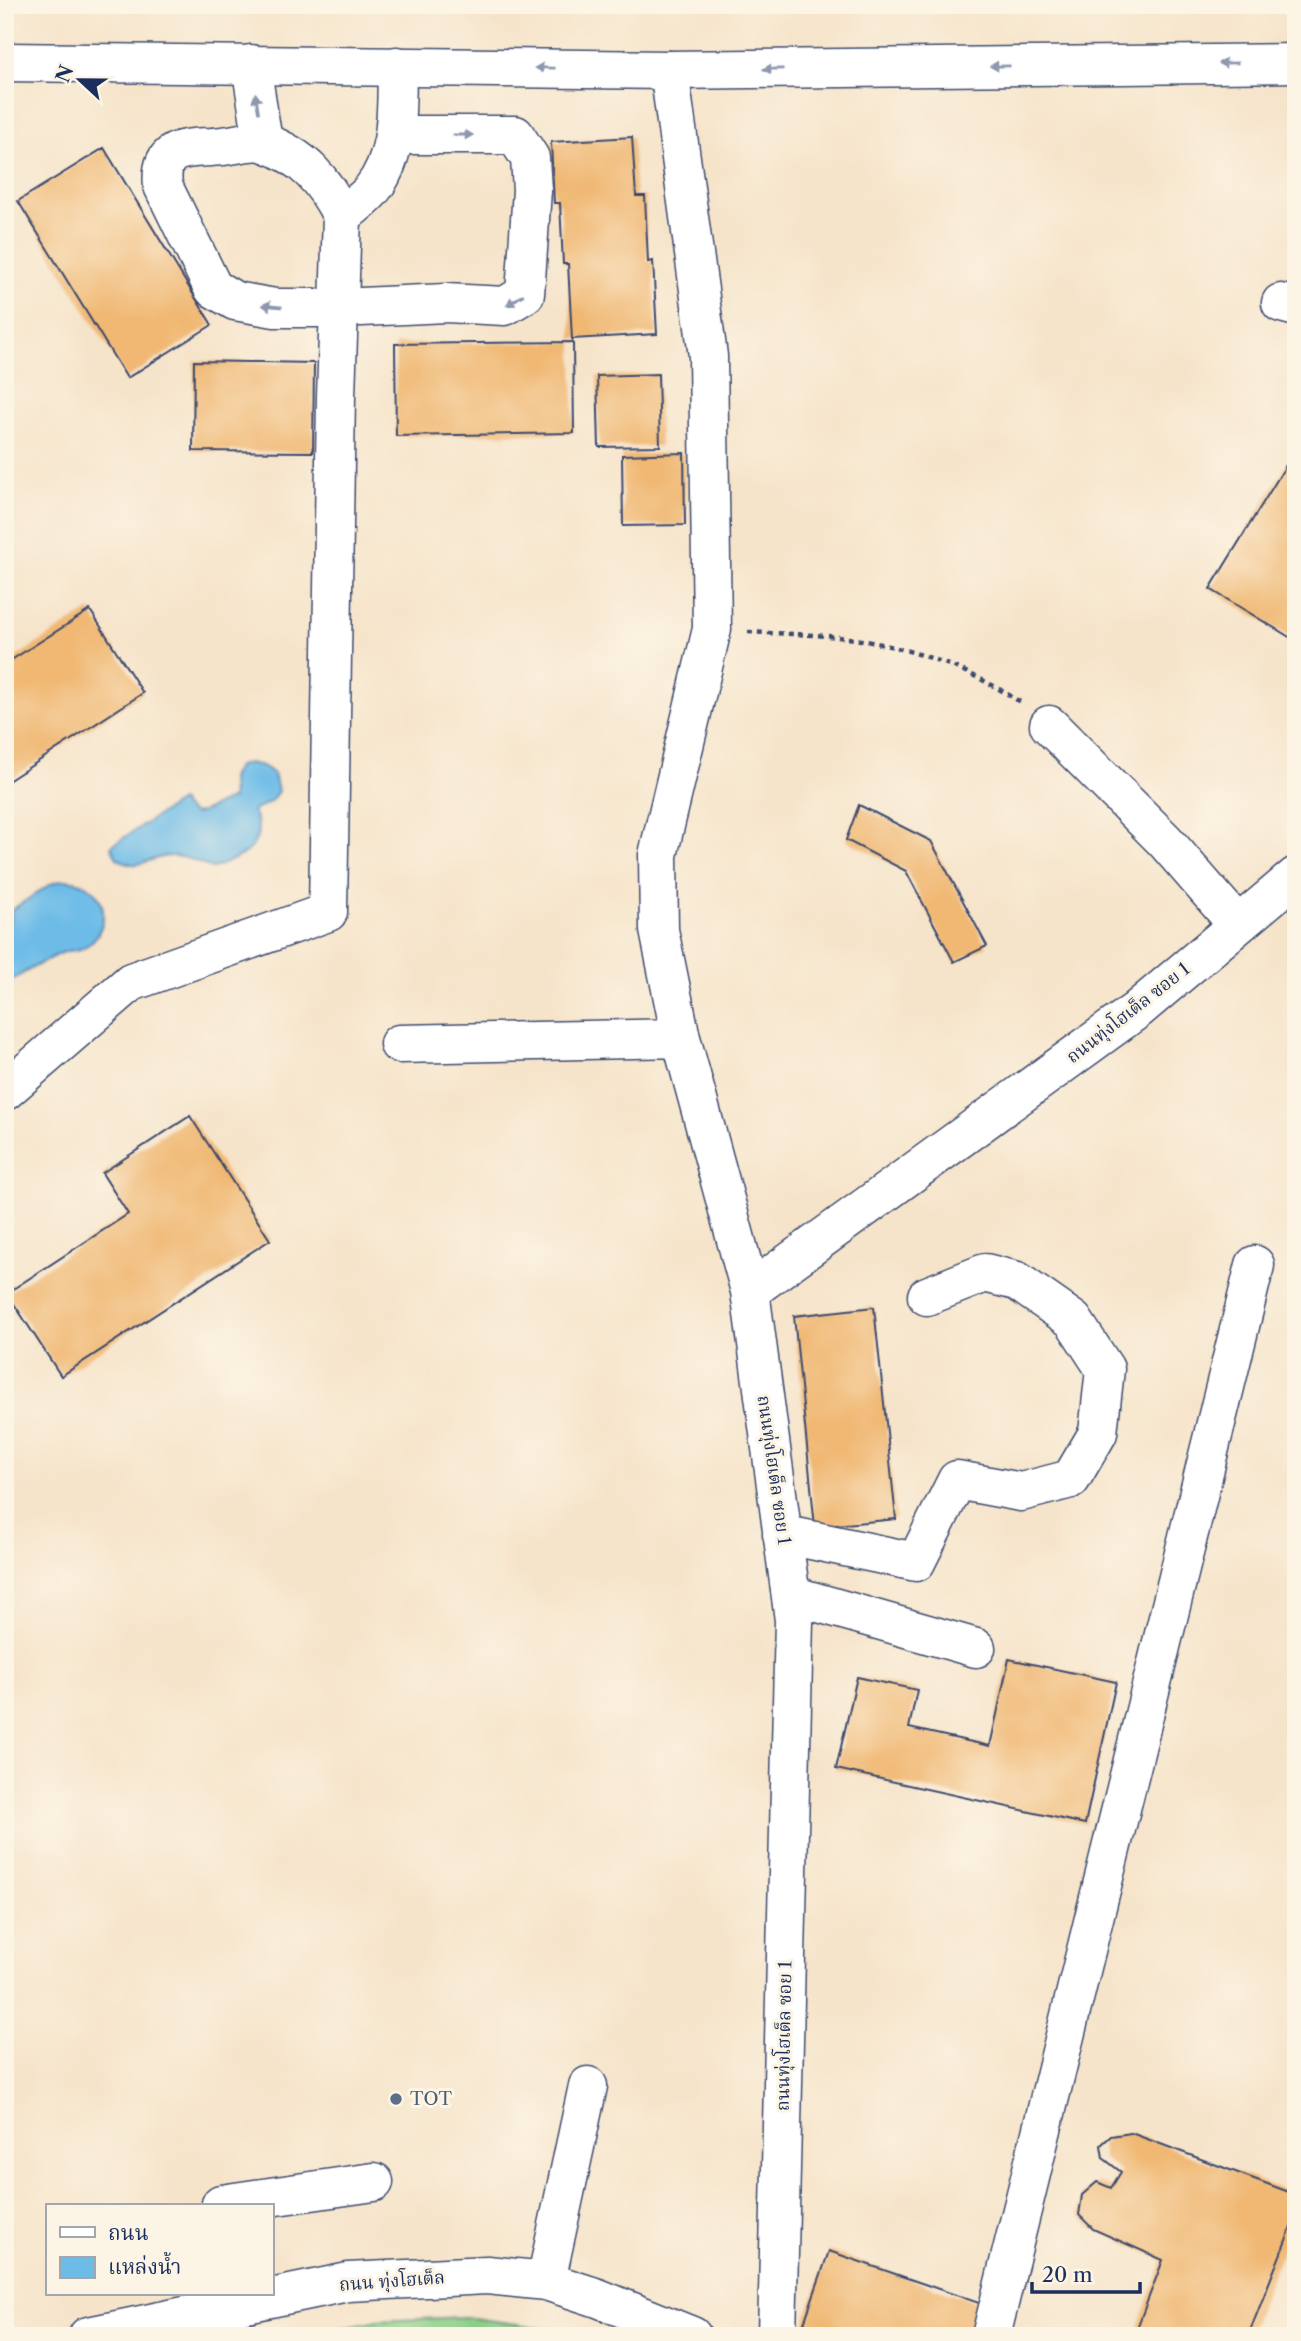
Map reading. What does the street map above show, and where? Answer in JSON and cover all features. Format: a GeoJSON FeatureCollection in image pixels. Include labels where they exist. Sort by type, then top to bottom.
{"type":"FeatureCollection","features":[{"type":"Feature","properties":{"kind":"street"},"geometry":{"type":"LineString","coordinates":[[5,62],[669,70],[1296,63]]}},
{"type":"Feature","properties":{"kind":"street"},"geometry":{"type":"LineString","coordinates":[[251,64],[262,142]]}},
{"type":"Feature","properties":{"kind":"street"},"geometry":{"type":"LineString","coordinates":[[342,216],[371,191],[387,162],[395,135],[397,66]]}},
{"type":"Feature","properties":{"kind":"street"},"geometry":{"type":"LineString","coordinates":[[669,70],[708,356],[712,629],[658,855],[659,930],[681,1038],[750,1291]]}},
{"type":"Feature","properties":{"kind":"street"},"geometry":{"type":"LineString","coordinates":[[5,1091],[131,982],[328,912],[336,396],[340,308],[342,216],[320,179],[290,155],[262,142],[183,148],[169,156],[162,172],[163,186],[213,288],[235,301],[275,308],[340,308],[446,303],[505,306],[525,294],[530,158],[515,135],[395,135]]}},
{"type":"Feature","properties":{"kind":"street"},"geometry":{"type":"LineString","coordinates":[[1049,725],[1165,841],[1238,925]]}},
{"type":"Feature","properties":{"kind":"street","name":"ถนนทุ่งโฮเต็ล ซอย 1"},"geometry":{"type":"LineString","coordinates":[[776,2336],[794,1620],[750,1291],[1137,1010],[1296,876]]}},
{"type":"Feature","properties":{"kind":"street"},"geometry":{"type":"LineString","coordinates":[[399,1044],[681,1038]]}},
{"type":"Feature","properties":{"kind":"street"},"geometry":{"type":"LineString","coordinates":[[991,2336],[1255,1265]]}},
{"type":"Feature","properties":{"kind":"street"},"geometry":{"type":"LineString","coordinates":[[782,1534],[916,1562],[957,1480],[1021,1492],[1071,1479],[1098,1433],[1105,1369],[1073,1320],[1017,1281],[985,1273],[927,1296]]}},
{"type":"Feature","properties":{"kind":"street"},"geometry":{"type":"LineString","coordinates":[[791,1595],[976,1648]]}},
{"type":"Feature","properties":{"kind":"street"},"geometry":{"type":"LineString","coordinates":[[546,2281],[588,2086]]}},
{"type":"Feature","properties":{"kind":"street"},"geometry":{"type":"LineString","coordinates":[[221,2204],[374,2182]]}},
{"type":"Feature","properties":{"kind":"street","name":"ถนน ทุ่งโฮเต็ล"},"geometry":{"type":"LineString","coordinates":[[273,2293],[348,2282],[487,2275],[546,2281],[630,2324],[692,2336]]}},
{"type":"Feature","properties":{"kind":"street","name":"ถนน ทุ่งโฮเต็ล"},"geometry":{"type":"LineString","coordinates":[[88,2336],[256,2296]]}},
{"type":"Feature","properties":{"kind":"path"},"geometry":{"type":"LineString","coordinates":[[712,629],[853,639],[921,654],[986,681],[1049,725]]}},
{"type":"Feature","properties":{"kind":"green space"},"geometry":{"type":"Polygon","coordinates":[[[465,2317],[548,2328],[546,2336],[306,2336],[377,2321],[465,2317]]]}},
{"type":"Feature","properties":{"kind":"water"},"geometry":{"type":"Polygon","coordinates":[[[248,763],[262,766],[274,774],[278,791],[271,801],[253,811],[258,834],[255,842],[241,855],[212,869],[179,856],[165,856],[134,864],[117,858],[111,846],[180,801],[194,814],[232,799],[231,778],[238,766],[248,763]]]}},
{"type":"Feature","properties":{"kind":"water"},"geometry":{"type":"Polygon","coordinates":[[[62,880],[84,884],[92,889],[102,905],[101,928],[87,945],[57,955],[5,984],[5,929],[12,917],[10,911],[51,884],[62,880]]]}},
{"type":"Feature","properties":{"kind":"building"},"geometry":{"type":"Polygon","coordinates":[[[632,137],[636,196],[645,196],[648,262],[653,261],[657,334],[572,339],[568,264],[563,264],[560,203],[554,203],[551,142],[632,137]]]}},
{"type":"Feature","properties":{"kind":"building"},"geometry":{"type":"Polygon","coordinates":[[[104,148],[212,325],[127,378],[18,201],[104,148]]]}},
{"type":"Feature","properties":{"kind":"building"},"geometry":{"type":"Polygon","coordinates":[[[573,342],[574,433],[396,436],[395,344],[573,342]]]}},
{"type":"Feature","properties":{"kind":"building"},"geometry":{"type":"Polygon","coordinates":[[[194,361],[314,363],[313,452],[193,451],[194,361]]]}},
{"type":"Feature","properties":{"kind":"building"},"geometry":{"type":"Polygon","coordinates":[[[658,374],[660,446],[599,447],[597,376],[658,374]]]}},
{"type":"Feature","properties":{"kind":"building"},"geometry":{"type":"Polygon","coordinates":[[[1296,449],[1296,641],[1210,589],[1296,449]]]}},
{"type":"Feature","properties":{"kind":"building"},"geometry":{"type":"Polygon","coordinates":[[[684,453],[685,525],[623,526],[622,455],[684,453]]]}},
{"type":"Feature","properties":{"kind":"building"},"geometry":{"type":"Polygon","coordinates":[[[90,610],[143,693],[5,783],[5,664],[90,610]]]}},
{"type":"Feature","properties":{"kind":"building"},"geometry":{"type":"Polygon","coordinates":[[[859,805],[931,841],[987,946],[954,962],[906,871],[846,840],[859,805]]]}},
{"type":"Feature","properties":{"kind":"building"},"geometry":{"type":"Polygon","coordinates":[[[190,1116],[270,1240],[61,1376],[7,1293],[128,1214],[102,1173],[190,1116]]]}},
{"type":"Feature","properties":{"kind":"building"},"geometry":{"type":"Polygon","coordinates":[[[874,1307],[896,1519],[815,1527],[794,1316],[874,1307]]]}},
{"type":"Feature","properties":{"kind":"building"},"geometry":{"type":"Polygon","coordinates":[[[1009,1659],[1116,1682],[1085,1824],[836,1769],[857,1677],[917,1690],[909,1728],[990,1746],[1009,1659]]]}},
{"type":"Feature","properties":{"kind":"building"},"geometry":{"type":"Polygon","coordinates":[[[1131,2133],[1289,2192],[1296,2215],[1248,2336],[1134,2336],[1163,2260],[1093,2229],[1079,2215],[1082,2195],[1097,2182],[1111,2188],[1121,2172],[1103,2158],[1101,2145],[1111,2136],[1131,2133]]]}},
{"type":"Feature","properties":{"kind":"building"},"geometry":{"type":"Polygon","coordinates":[[[829,2251],[982,2304],[971,2336],[840,2336],[804,2323],[829,2251]]]}},
{"type":"Feature","properties":{"kind":"place","name":"TOT"},"geometry":{"type":"Point","coordinates":[396,2099]}}]}
